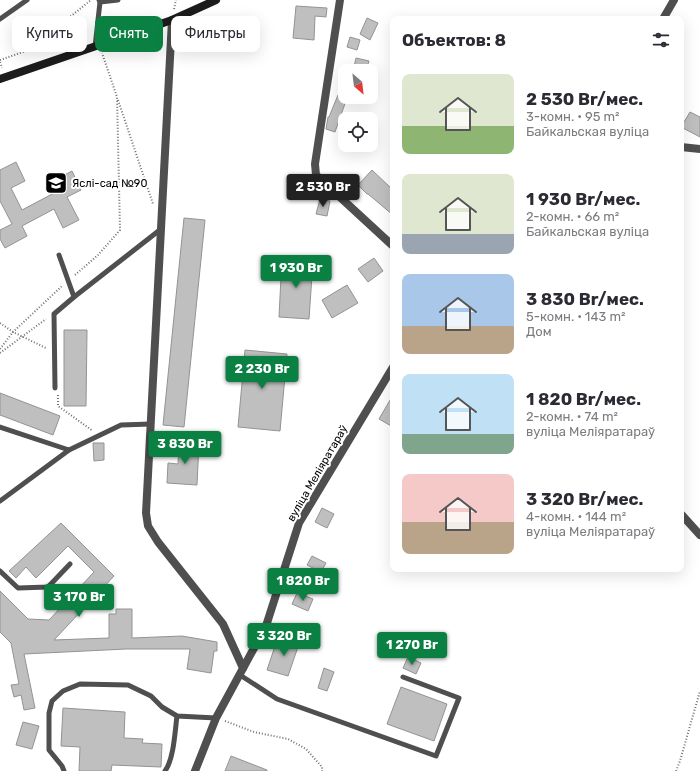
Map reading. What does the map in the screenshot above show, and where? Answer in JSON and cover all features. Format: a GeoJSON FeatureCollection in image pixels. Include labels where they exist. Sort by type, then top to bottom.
{"type":"FeatureCollection","features":[{"type":"Feature","properties":{"kind":"main road"},"geometry":{"type":"LineString","coordinates":[[181,16],[216,0]]}},
{"type":"Feature","properties":{"kind":"main road"},"geometry":{"type":"LineString","coordinates":[[0,79],[95,47]]}},
{"type":"Feature","properties":{"kind":"street"},"geometry":{"type":"LineString","coordinates":[[340,0],[315,164],[316,175],[390,243]]}},
{"type":"Feature","properties":{"kind":"street"},"geometry":{"type":"LineString","coordinates":[[664,16],[674,0]]}},
{"type":"Feature","properties":{"kind":"street"},"geometry":{"type":"LineString","coordinates":[[171,39],[146,513],[148,526],[158,542],[224,624],[242,672]]}},
{"type":"Feature","properties":{"kind":"street"},"geometry":{"type":"LineString","coordinates":[[684,148],[700,149]]}},
{"type":"Feature","properties":{"kind":"street","name":"вуліца Меліяратараў"},"geometry":{"type":"LineString","coordinates":[[196,771],[216,718],[266,626],[299,522],[390,372]]}},
{"type":"Feature","properties":{"kind":"street"},"geometry":{"type":"LineString","coordinates":[[684,517],[700,535]]}},
{"type":"Feature","properties":{"kind":"lane"},"geometry":{"type":"LineString","coordinates":[[0,19],[27,0]]}},
{"type":"Feature","properties":{"kind":"lane"},"geometry":{"type":"LineString","coordinates":[[99,16],[100,1],[118,0]]}},
{"type":"Feature","properties":{"kind":"lane"},"geometry":{"type":"LineString","coordinates":[[54,388],[54,314],[161,229]]}},
{"type":"Feature","properties":{"kind":"lane"},"geometry":{"type":"LineString","coordinates":[[59,255],[74,297]]}},
{"type":"Feature","properties":{"kind":"lane"},"geometry":{"type":"LineString","coordinates":[[0,501],[69,450],[121,425],[151,424]]}},
{"type":"Feature","properties":{"kind":"lane"},"geometry":{"type":"LineString","coordinates":[[0,427],[69,450]]}},
{"type":"Feature","properties":{"kind":"lane"},"geometry":{"type":"LineString","coordinates":[[0,571],[18,588],[48,587],[70,564]]}},
{"type":"Feature","properties":{"kind":"lane"},"geometry":{"type":"LineString","coordinates":[[242,672],[277,699],[436,756],[460,698],[403,677]]}},
{"type":"Feature","properties":{"kind":"lane"},"geometry":{"type":"LineString","coordinates":[[64,771],[62,766],[49,750],[49,713],[52,700],[64,691],[80,684],[128,686],[151,696],[162,707],[177,716],[216,718]]}},
{"type":"Feature","properties":{"kind":"lane"},"geometry":{"type":"LineString","coordinates":[[165,771],[169,766],[177,716]]}},
{"type":"Feature","properties":{"kind":"path"},"geometry":{"type":"LineString","coordinates":[[0,60],[29,50],[91,0]]}},
{"type":"Feature","properties":{"kind":"path"},"geometry":{"type":"LineString","coordinates":[[99,52],[117,97],[154,207]]}},
{"type":"Feature","properties":{"kind":"path"},"geometry":{"type":"LineString","coordinates":[[0,349],[13,332],[68,281],[98,256],[120,230],[117,97]]}},
{"type":"Feature","properties":{"kind":"path"},"geometry":{"type":"LineString","coordinates":[[0,353],[54,314]]}},
{"type":"Feature","properties":{"kind":"path"},"geometry":{"type":"LineString","coordinates":[[0,323],[13,332],[54,352]]}},
{"type":"Feature","properties":{"kind":"path"},"geometry":{"type":"LineString","coordinates":[[54,388],[58,395],[58,406],[99,436]]}},
{"type":"Feature","properties":{"kind":"path"},"geometry":{"type":"LineString","coordinates":[[676,771],[700,691]]}},
{"type":"Feature","properties":{"kind":"path"},"geometry":{"type":"LineString","coordinates":[[216,718],[254,732],[288,740],[306,750],[322,767],[322,771]]}},
{"type":"Feature","properties":{"kind":"building"},"geometry":{"type":"Polygon","coordinates":[[[296,6],[327,8],[326,17],[315,16],[314,40],[293,38],[296,6]]]}},
{"type":"Feature","properties":{"kind":"building"},"geometry":{"type":"Polygon","coordinates":[[[367,18],[378,23],[370,40],[360,34],[367,18]]]}},
{"type":"Feature","properties":{"kind":"building"},"geometry":{"type":"Polygon","coordinates":[[[350,37],[360,40],[357,50],[347,47],[350,37]]]}},
{"type":"Feature","properties":{"kind":"building"},"geometry":{"type":"Polygon","coordinates":[[[356,58],[369,61],[368,64],[355,64],[356,58]]]}},
{"type":"Feature","properties":{"kind":"building"},"geometry":{"type":"Polygon","coordinates":[[[338,95],[338,104],[345,104],[342,112],[338,112],[338,124],[335,132],[326,129],[338,95]]]}},
{"type":"Feature","properties":{"kind":"building"},"geometry":{"type":"Polygon","coordinates":[[[690,112],[700,117],[700,137],[684,129],[684,122],[690,112]]]}},
{"type":"Feature","properties":{"kind":"building"},"geometry":{"type":"Polygon","coordinates":[[[16,162],[25,181],[11,188],[22,210],[56,192],[51,182],[72,171],[81,190],[67,197],[79,220],[63,228],[54,209],[22,226],[27,236],[5,248],[0,239],[0,230],[12,224],[0,201],[0,170],[16,162]]]}},
{"type":"Feature","properties":{"kind":"building"},"geometry":{"type":"Polygon","coordinates":[[[372,170],[390,187],[390,212],[367,194],[358,185],[372,170]]]}},
{"type":"Feature","properties":{"kind":"building"},"geometry":{"type":"Polygon","coordinates":[[[320,199],[330,201],[327,216],[316,214],[320,199]]]}},
{"type":"Feature","properties":{"kind":"building"},"geometry":{"type":"Polygon","coordinates":[[[184,218],[205,220],[184,427],[163,425],[184,218]]]}},
{"type":"Feature","properties":{"kind":"building"},"geometry":{"type":"Polygon","coordinates":[[[282,258],[313,261],[309,319],[279,317],[282,258]]]}},
{"type":"Feature","properties":{"kind":"building"},"geometry":{"type":"Polygon","coordinates":[[[374,258],[383,271],[368,282],[358,269],[374,258]]]}},
{"type":"Feature","properties":{"kind":"building"},"geometry":{"type":"Polygon","coordinates":[[[347,285],[358,303],[332,318],[322,300],[347,285]]]}},
{"type":"Feature","properties":{"kind":"building"},"geometry":{"type":"Polygon","coordinates":[[[64,330],[87,330],[86,406],[64,406],[64,330]]]}},
{"type":"Feature","properties":{"kind":"building"},"geometry":{"type":"Polygon","coordinates":[[[245,350],[287,354],[280,431],[238,427],[245,350]]]}},
{"type":"Feature","properties":{"kind":"building"},"geometry":{"type":"Polygon","coordinates":[[[0,393],[60,416],[53,435],[0,415],[0,393]]]}},
{"type":"Feature","properties":{"kind":"building"},"geometry":{"type":"Polygon","coordinates":[[[390,400],[390,425],[379,419],[390,400]]]}},
{"type":"Feature","properties":{"kind":"building"},"geometry":{"type":"Polygon","coordinates":[[[179,441],[199,443],[197,485],[167,483],[168,463],[178,464],[179,441]]]}},
{"type":"Feature","properties":{"kind":"building"},"geometry":{"type":"Polygon","coordinates":[[[93,443],[104,443],[104,460],[94,461],[93,443]]]}},
{"type":"Feature","properties":{"kind":"building"},"geometry":{"type":"Polygon","coordinates":[[[322,508],[334,514],[327,528],[315,522],[322,508]]]}},
{"type":"Feature","properties":{"kind":"building"},"geometry":{"type":"Polygon","coordinates":[[[61,523],[114,576],[54,640],[109,638],[109,614],[116,614],[116,609],[132,609],[132,638],[182,636],[217,642],[217,651],[214,651],[211,673],[187,669],[190,649],[126,649],[24,654],[35,708],[24,710],[21,695],[14,697],[11,685],[19,684],[11,643],[0,632],[0,591],[28,619],[49,620],[94,572],[68,546],[36,578],[26,567],[16,578],[9,571],[61,523]]]}},
{"type":"Feature","properties":{"kind":"building"},"geometry":{"type":"Polygon","coordinates":[[[312,556],[326,563],[321,572],[307,565],[312,556]]]}},
{"type":"Feature","properties":{"kind":"building"},"geometry":{"type":"Polygon","coordinates":[[[297,593],[313,599],[308,611],[292,604],[297,593]]]}},
{"type":"Feature","properties":{"kind":"building"},"geometry":{"type":"Polygon","coordinates":[[[289,637],[300,641],[288,676],[267,670],[277,640],[287,643],[289,637]]]}},
{"type":"Feature","properties":{"kind":"building"},"geometry":{"type":"Polygon","coordinates":[[[408,657],[421,663],[416,674],[403,668],[408,657]]]}},
{"type":"Feature","properties":{"kind":"building"},"geometry":{"type":"Polygon","coordinates":[[[324,668],[334,672],[327,691],[318,688],[324,668]]]}},
{"type":"Feature","properties":{"kind":"building"},"geometry":{"type":"Polygon","coordinates":[[[401,687],[447,704],[434,741],[387,724],[401,687]]]}},
{"type":"Feature","properties":{"kind":"building"},"geometry":{"type":"Polygon","coordinates":[[[63,708],[125,712],[124,738],[143,739],[142,743],[162,744],[161,767],[112,765],[111,771],[79,771],[80,747],[61,746],[63,708]]]}},
{"type":"Feature","properties":{"kind":"building"},"geometry":{"type":"Polygon","coordinates":[[[23,722],[39,726],[32,749],[16,745],[23,722]]]}},
{"type":"Feature","properties":{"kind":"building"},"geometry":{"type":"Polygon","coordinates":[[[231,756],[267,770],[267,771],[225,771],[231,756]]]}},
{"type":"Feature","properties":{"kind":"place","name":"Яслі-сад №90"},"geometry":{"type":"Point","coordinates":[56,183]}}]}
